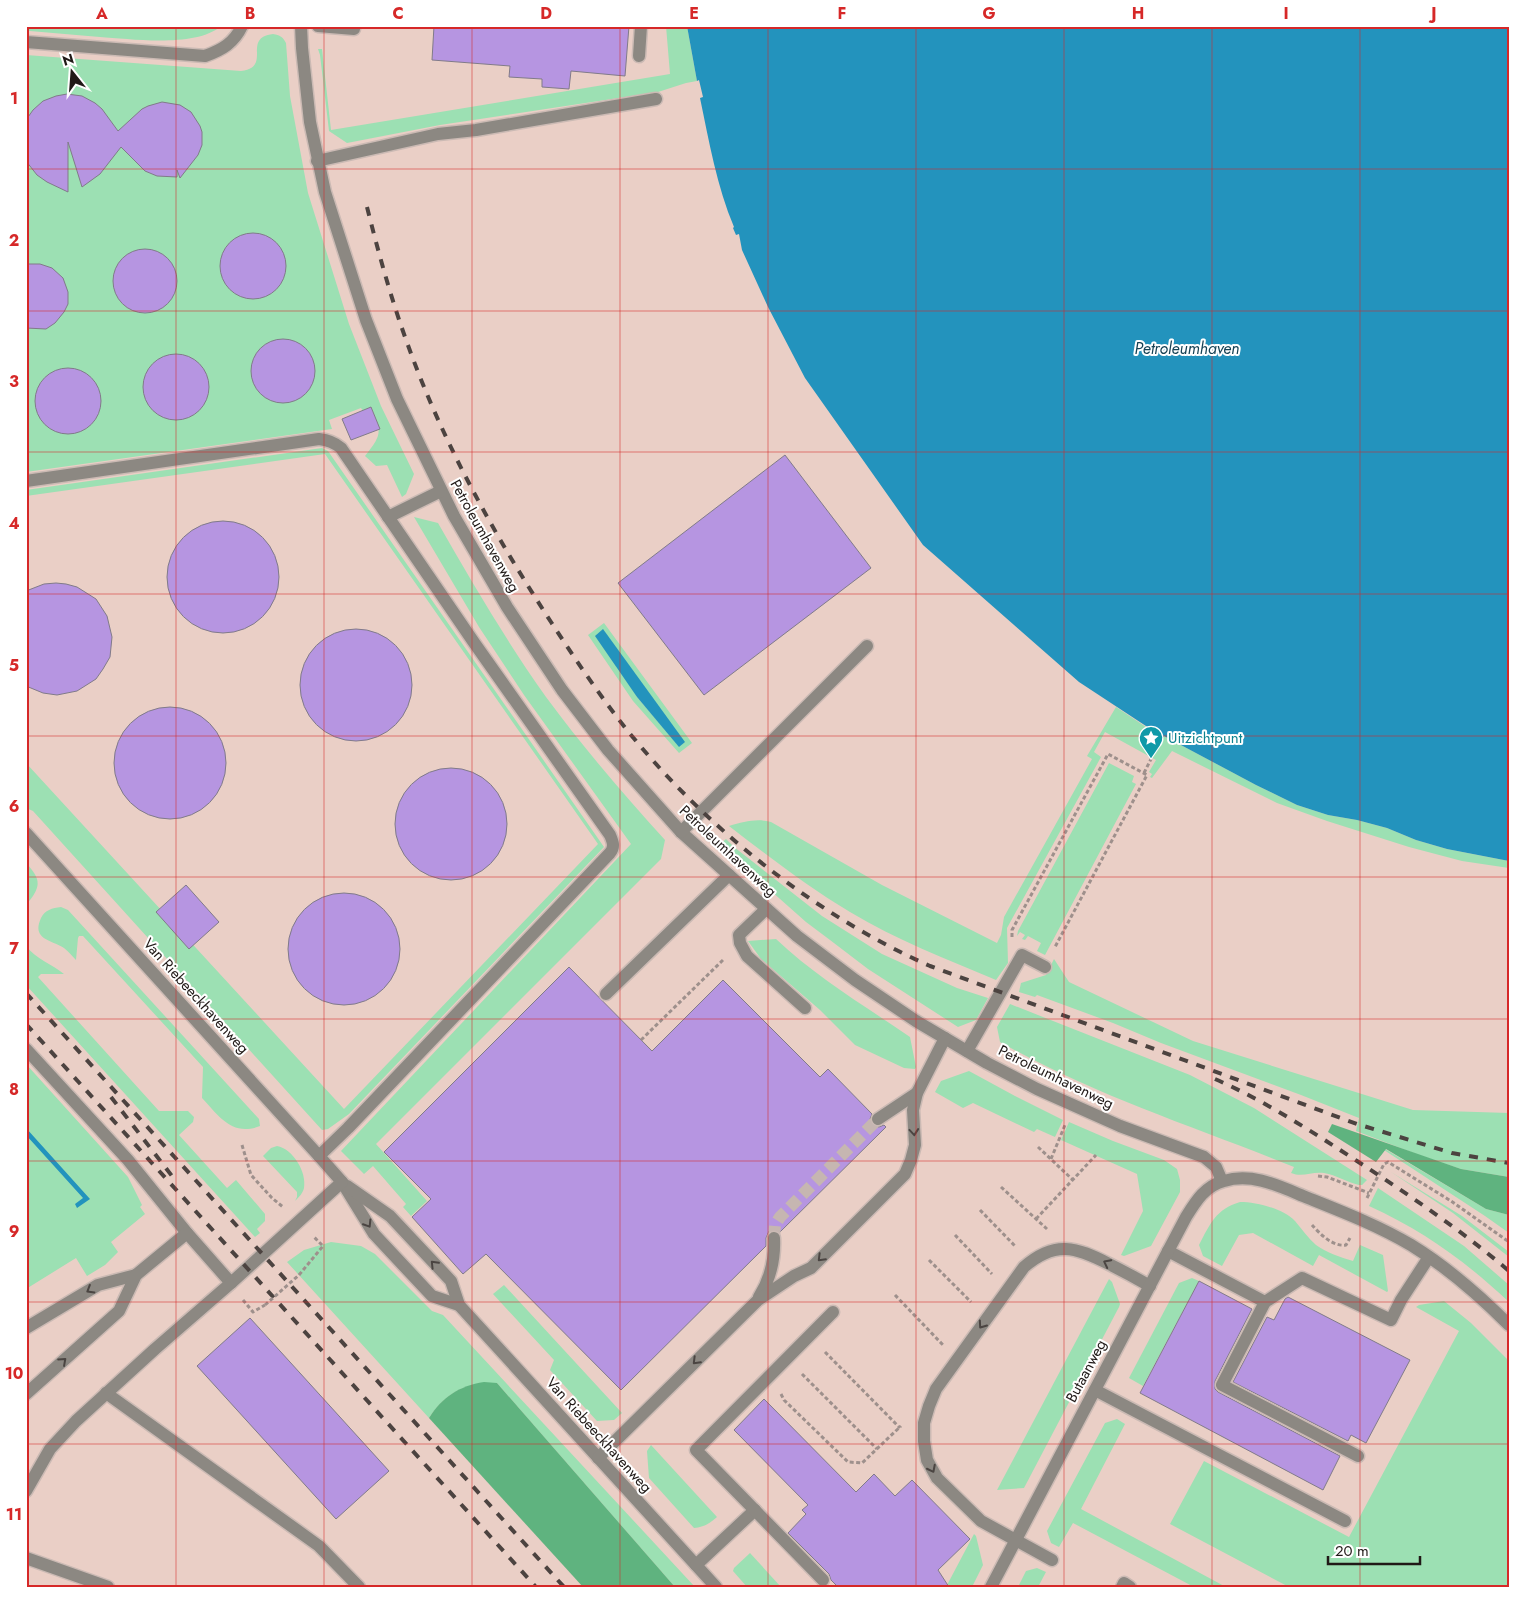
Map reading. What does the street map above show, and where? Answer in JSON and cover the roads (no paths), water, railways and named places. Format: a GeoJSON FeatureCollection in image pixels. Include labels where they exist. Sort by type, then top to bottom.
{"type":"FeatureCollection","features":[{"type":"Feature","properties":{"kind":"street"},"geometry":{"type":"LineString","coordinates":[[26,42],[204,56],[218,52],[230,44],[242,26]]}},
{"type":"Feature","properties":{"kind":"street","name":"Petroleumhavenweg"},"geometry":{"type":"LineString","coordinates":[[301,26],[310,122],[317,161],[325,192],[369,328],[397,399],[440,491],[507,608],[562,690],[618,762],[681,832],[797,936],[855,980],[916,1021],[1037,1089],[1120,1126],[1204,1157],[1216,1167],[1222,1181]]}},
{"type":"Feature","properties":{"kind":"street"},"geometry":{"type":"LineString","coordinates":[[318,26],[354,28],[354,26]]}},
{"type":"Feature","properties":{"kind":"street"},"geometry":{"type":"LineString","coordinates":[[639,56],[641,26]]}},
{"type":"Feature","properties":{"kind":"street"},"geometry":{"type":"LineString","coordinates":[[317,161],[438,134],[476,130],[656,99]]}},
{"type":"Feature","properties":{"kind":"street"},"geometry":{"type":"LineString","coordinates":[[26,481],[320,439],[331,440],[341,448],[475,644],[607,830],[614,844],[610,853],[348,1128],[319,1156]]}},
{"type":"Feature","properties":{"kind":"street"},"geometry":{"type":"LineString","coordinates":[[388,517],[440,491]]}},
{"type":"Feature","properties":{"kind":"street"},"geometry":{"type":"LineString","coordinates":[[681,832],[867,646]]}},
{"type":"Feature","properties":{"kind":"street","name":"Van Riebeeckhavenweg"},"geometry":{"type":"LineString","coordinates":[[26,833],[342,1182],[374,1234],[432,1296],[459,1305]]}},
{"type":"Feature","properties":{"kind":"street"},"geometry":{"type":"LineString","coordinates":[[606,994],[729,875]]}},
{"type":"Feature","properties":{"kind":"street"},"geometry":{"type":"LineString","coordinates":[[766,909],[739,936],[740,943],[748,956],[805,1008]]}},
{"type":"Feature","properties":{"kind":"street"},"geometry":{"type":"LineString","coordinates":[[967,1050],[1022,955],[1045,967]]}},
{"type":"Feature","properties":{"kind":"street"},"geometry":{"type":"LineString","coordinates":[[598,1458],[758,1300],[794,1276],[811,1268],[905,1174],[915,1145],[913,1110],[917,1093],[945,1038]]}},
{"type":"Feature","properties":{"kind":"street"},"geometry":{"type":"LineString","coordinates":[[26,1049],[128,1160],[231,1283]]}},
{"type":"Feature","properties":{"kind":"street"},"geometry":{"type":"LineString","coordinates":[[878,1119],[917,1093]]}},
{"type":"Feature","properties":{"kind":"street"},"geometry":{"type":"LineString","coordinates":[[1222,1181],[1250,1178],[1269,1182],[1359,1218],[1393,1235],[1428,1257],[1460,1280],[1509,1324]]}},
{"type":"Feature","properties":{"kind":"street","name":"Butaanweg"},"geometry":{"type":"LineString","coordinates":[[991,1587],[1186,1217],[1201,1194],[1222,1181]]}},
{"type":"Feature","properties":{"kind":"street"},"geometry":{"type":"LineString","coordinates":[[26,1490],[50,1449],[76,1421],[106,1392],[231,1283],[342,1182]]}},
{"type":"Feature","properties":{"kind":"street","name":"Van Riebeeckhavenweg"},"geometry":{"type":"LineString","coordinates":[[342,1182],[390,1216],[451,1281],[459,1305],[716,1587]]}},
{"type":"Feature","properties":{"kind":"street"},"geometry":{"type":"LineString","coordinates":[[26,1328],[98,1285],[136,1275],[188,1233]]}},
{"type":"Feature","properties":{"kind":"street"},"geometry":{"type":"LineString","coordinates":[[758,1300],[774,1265],[774,1238]]}},
{"type":"Feature","properties":{"kind":"street"},"geometry":{"type":"LineString","coordinates":[[1052,1560],[981,1521],[937,1478],[927,1460],[924,1441],[924,1423],[929,1406],[936,1389],[1030,1261],[1058,1249],[1072,1249],[1086,1252],[1150,1286]]}},
{"type":"Feature","properties":{"kind":"street"},"geometry":{"type":"LineString","coordinates":[[1168,1251],[1265,1302]]}},
{"type":"Feature","properties":{"kind":"street"},"geometry":{"type":"LineString","coordinates":[[1358,1456],[1222,1385],[1265,1302],[1302,1278],[1391,1320],[1401,1300],[1428,1257]]}},
{"type":"Feature","properties":{"kind":"street"},"geometry":{"type":"LineString","coordinates":[[26,1394],[119,1311],[136,1275]]}},
{"type":"Feature","properties":{"kind":"street"},"geometry":{"type":"LineString","coordinates":[[823,1580],[696,1450],[833,1312]]}},
{"type":"Feature","properties":{"kind":"street"},"geometry":{"type":"LineString","coordinates":[[1095,1390],[1345,1521]]}},
{"type":"Feature","properties":{"kind":"street"},"geometry":{"type":"LineString","coordinates":[[106,1392],[319,1546],[359,1587]]}},
{"type":"Feature","properties":{"kind":"street"},"geometry":{"type":"LineString","coordinates":[[696,1565],[755,1510]]}},
{"type":"Feature","properties":{"kind":"street"},"geometry":{"type":"LineString","coordinates":[[26,1558],[108,1587]]}},
{"type":"Feature","properties":{"kind":"street"},"geometry":{"type":"LineString","coordinates":[[1122,1587],[1124,1584],[1130,1587]]}},
{"type":"Feature","properties":{"kind":"water","name":"Petroleumhaven"},"geometry":{"type":"Polygon","coordinates":[[[687,26],[1509,26],[1509,861],[1447,849],[1416,840],[1387,828],[1328,815],[1297,805],[1164,736],[1158,746],[1144,738],[1149,728],[1079,682],[923,545],[805,378],[768,307],[742,250],[739,234],[736,235],[733,228],[714,164],[700,98],[703,97],[699,80],[697,81],[687,26]]]}},
{"type":"Feature","properties":{"kind":"water"},"geometry":{"type":"Polygon","coordinates":[[[603,629],[685,742],[679,747],[637,697],[595,636],[603,629]]]}},
{"type":"Feature","properties":{"kind":"water"},"geometry":{"type":"Polygon","coordinates":[[[26,1128],[90,1199],[77,1208],[75,1204],[83,1198],[26,1135],[26,1128]]]}},
{"type":"Feature","properties":{"kind":"tunnel"},"geometry":{"type":"LineString","coordinates":[[774,1238],[775,1225],[780,1217],[878,1119]]}},
{"type":"Feature","properties":{"kind":"railway"},"geometry":{"type":"LineString","coordinates":[[367,207],[391,296],[423,384],[438,420],[472,489],[510,557],[588,677],[627,730],[692,801],[765,866],[804,895],[845,921],[887,945],[930,966],[1357,1124],[1452,1153],[1509,1163]]}},
{"type":"Feature","properties":{"kind":"railway"},"geometry":{"type":"LineString","coordinates":[[26,993],[564,1587]]}},
{"type":"Feature","properties":{"kind":"railway"},"geometry":{"type":"LineString","coordinates":[[26,1024],[536,1587]]}},
{"type":"Feature","properties":{"kind":"railway"},"geometry":{"type":"LineString","coordinates":[[1215,1079],[1270,1107],[1357,1161],[1435,1213],[1509,1271]]}},
{"type":"Feature","properties":{"kind":"railway"},"geometry":{"type":"LineString","coordinates":[[111,1097],[172,1176]]}},
{"type":"Feature","properties":{"kind":"place","name":"Uitzichtpunt"},"geometry":{"type":"Point","coordinates":[1151,759]}}]}
